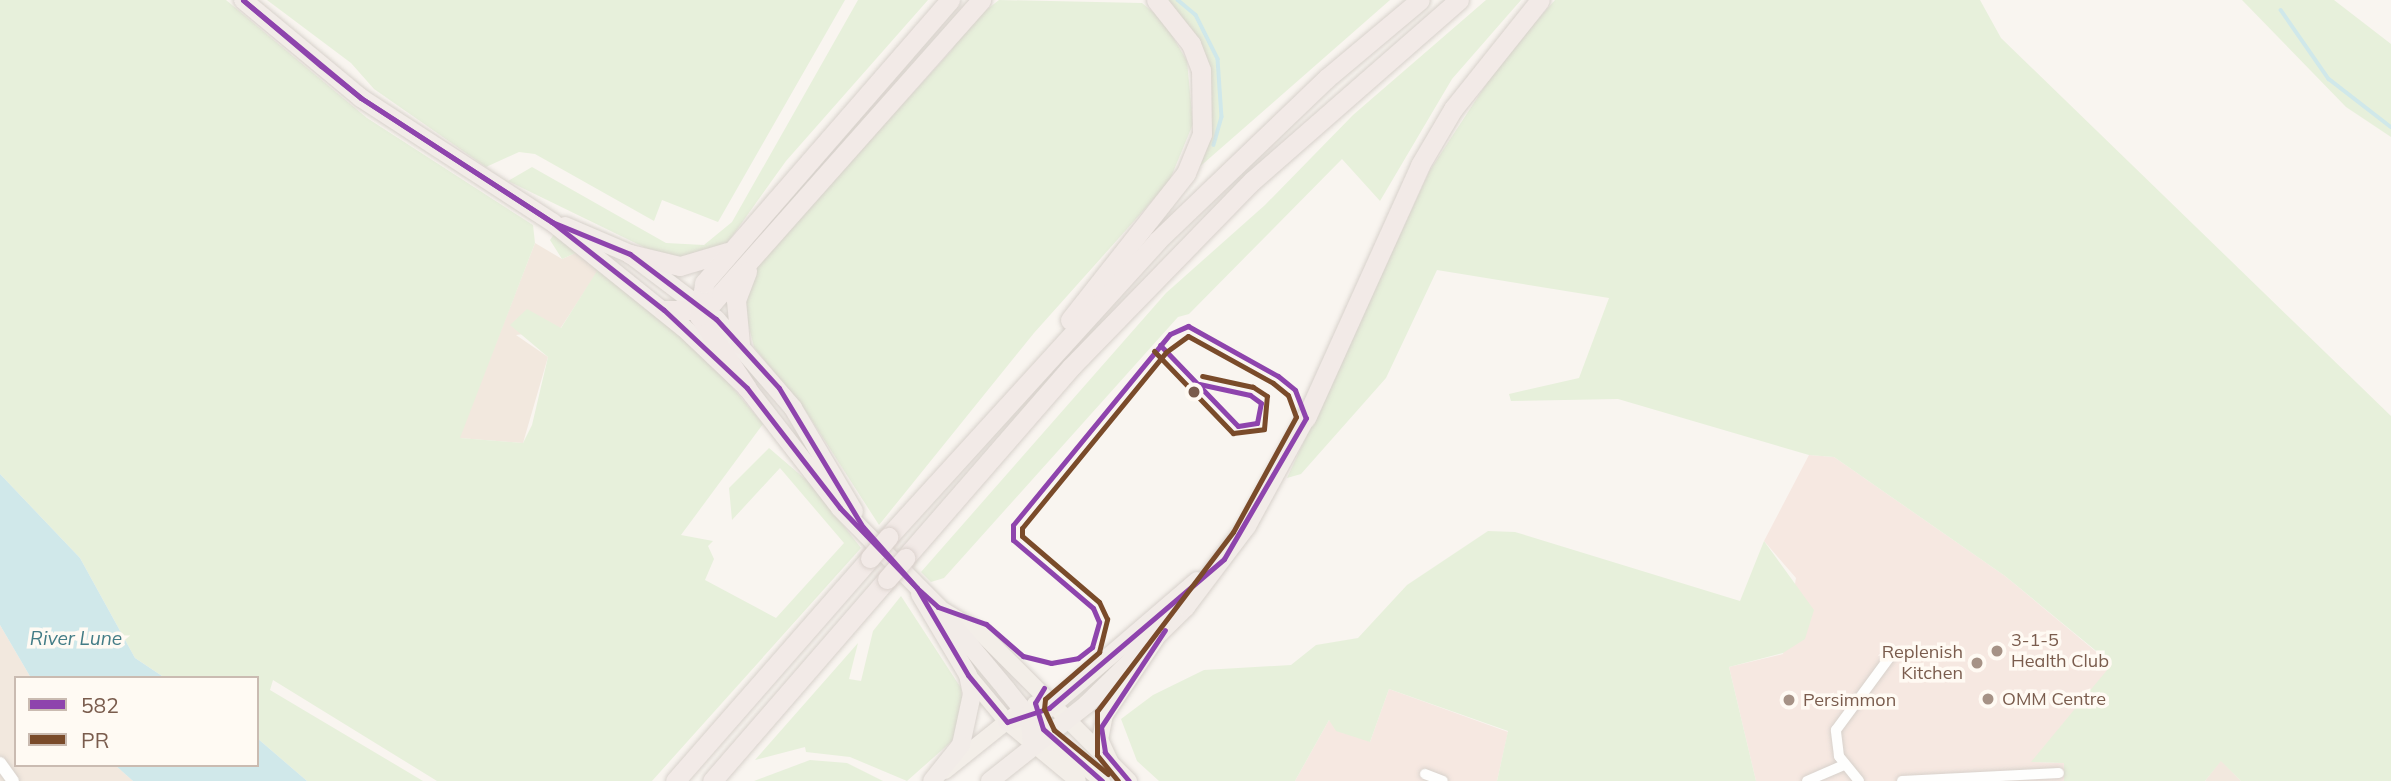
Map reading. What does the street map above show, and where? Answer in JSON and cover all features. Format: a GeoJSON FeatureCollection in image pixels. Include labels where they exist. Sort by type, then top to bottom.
{"type":"FeatureCollection","features":[{"type":"Feature","properties":{"kind":"highway"},"geometry":{"type":"LineString","coordinates":[[243,0],[361,98],[552,222],[664,310],[747,388]]}},
{"type":"Feature","properties":{"kind":"highway"},"geometry":{"type":"LineString","coordinates":[[950,0],[704,283],[700,307],[747,388],[820,484],[1035,709],[1040,741]]}},
{"type":"Feature","properties":{"kind":"highway"},"geometry":{"type":"LineString","coordinates":[[664,310],[700,307],[754,257],[981,0]]}},
{"type":"Feature","properties":{"kind":"highway"},"geometry":{"type":"LineString","coordinates":[[1036,370],[1100,275],[1186,173],[1202,134],[1201,71],[1191,44],[1156,0]]}},
{"type":"Feature","properties":{"kind":"highway"},"geometry":{"type":"LineString","coordinates":[[675,781],[1036,370],[1230,169],[1420,0]]}},
{"type":"Feature","properties":{"kind":"highway"},"geometry":{"type":"LineString","coordinates":[[712,781],[1071,367],[1252,181],[1458,0]]}},
{"type":"Feature","properties":{"kind":"highway"},"geometry":{"type":"LineString","coordinates":[[990,781],[1064,723],[1156,639],[1224,559],[1306,418],[1420,165],[1453,109],[1540,0]]}},
{"type":"Feature","properties":{"kind":"highway"},"geometry":{"type":"LineString","coordinates":[[552,222],[630,254],[680,266],[731,250]]}},
{"type":"Feature","properties":{"kind":"highway"},"geometry":{"type":"LineString","coordinates":[[630,254],[700,307],[740,344],[793,408],[863,527]]}},
{"type":"Feature","properties":{"kind":"highway"},"geometry":{"type":"LineString","coordinates":[[740,344],[736,300],[754,257]]}},
{"type":"Feature","properties":{"kind":"highway"},"geometry":{"type":"LineString","coordinates":[[1007,722],[1035,709],[1224,559]]}},
{"type":"Feature","properties":{"kind":"highway"},"geometry":{"type":"LineString","coordinates":[[917,588],[968,675],[972,710],[961,745],[934,779]]}},
{"type":"Feature","properties":{"kind":"main road"},"geometry":{"type":"LineString","coordinates":[[1124,777],[1105,752],[1101,727],[1156,639]]}},
{"type":"Feature","properties":{"kind":"main road"},"geometry":{"type":"LineString","coordinates":[[968,675],[1007,722],[1102,781]]}},
{"type":"Feature","properties":{"kind":"main road"},"geometry":{"type":"LineString","coordinates":[[1035,709],[1064,723],[1124,777]]}},
{"type":"Feature","properties":{"kind":"main road"},"geometry":{"type":"LineString","coordinates":[[934,779],[1007,722]]}},
{"type":"Feature","properties":{"kind":"main road"},"geometry":{"type":"LineString","coordinates":[[1040,741],[1078,781]]}},
{"type":"Feature","properties":{"kind":"street"},"geometry":{"type":"LineString","coordinates":[[1859,781],[1844,765],[1836,730],[1892,654]]}},
{"type":"Feature","properties":{"kind":"street"},"geometry":{"type":"LineString","coordinates":[[0,763],[13,781]]}},
{"type":"Feature","properties":{"kind":"street"},"geometry":{"type":"LineString","coordinates":[[1807,781],[1844,765]]}},
{"type":"Feature","properties":{"kind":"street"},"geometry":{"type":"LineString","coordinates":[[1902,781],[1919,775],[2059,773]]}},
{"type":"Feature","properties":{"kind":"street"},"geometry":{"type":"LineString","coordinates":[[1425,774],[1443,781]]}},
{"type":"Feature","properties":{"kind":"shaded area"},"geometry":{"type":"Polygon","coordinates":[[[535,243],[562,259],[578,252],[598,271],[560,329],[516,335],[548,357],[523,443],[459,438],[535,243]]]}},
{"type":"Feature","properties":{"kind":"shaded area"},"geometry":{"type":"Polygon","coordinates":[[[1809,455],[1834,457],[2005,576],[2112,665],[2032,762],[2064,763],[2064,781],[1756,781],[1729,667],[1783,654],[1796,578],[1764,541],[1809,455]]]}},
{"type":"Feature","properties":{"kind":"shaded area"},"geometry":{"type":"Polygon","coordinates":[[[0,625],[30,676],[14,676],[14,767],[117,767],[133,781],[0,781],[0,625]]]}},
{"type":"Feature","properties":{"kind":"shaded area"},"geometry":{"type":"Polygon","coordinates":[[[1389,689],[1508,732],[1497,781],[1295,781],[1329,720],[1370,742],[1389,689]]]}},
{"type":"Feature","properties":{"kind":"shaded area"},"geometry":{"type":"Polygon","coordinates":[[[2221,760],[2241,781],[2205,781],[2221,760]]]}},
{"type":"Feature","properties":{"kind":"green space"},"geometry":{"type":"Polygon","coordinates":[[[0,0],[226,0],[367,118],[533,225],[535,243],[460,438],[523,443],[532,425],[548,357],[510,325],[527,309],[561,328],[597,271],[578,252],[562,259],[550,240],[554,234],[630,289],[722,375],[763,424],[681,535],[713,541],[708,546],[714,559],[705,580],[776,618],[844,543],[780,468],[732,520],[729,488],[769,448],[811,484],[861,548],[652,781],[437,781],[273,680],[270,690],[423,781],[307,781],[259,740],[259,676],[162,676],[135,658],[80,558],[0,474],[0,0]]]}},
{"type":"Feature","properties":{"kind":"green space"},"geometry":{"type":"Polygon","coordinates":[[[267,0],[845,0],[718,222],[662,200],[654,221],[535,154],[519,152],[486,167],[374,89],[351,63],[267,0]]]}},
{"type":"Feature","properties":{"kind":"green space"},"geometry":{"type":"Polygon","coordinates":[[[858,0],[928,0],[786,161],[726,245],[695,260],[660,255],[508,181],[532,167],[666,243],[704,245],[732,222],[858,0]]]}},
{"type":"Feature","properties":{"kind":"green space"},"geometry":{"type":"Polygon","coordinates":[[[999,0],[1142,3],[1163,20],[1187,61],[1193,124],[1169,182],[1034,333],[879,525],[805,410],[754,347],[741,296],[755,267],[951,51],[967,25],[999,0]]]}},
{"type":"Feature","properties":{"kind":"green space"},"geometry":{"type":"Polygon","coordinates":[[[1167,0],[1390,0],[1196,170],[1207,142],[1211,87],[1197,42],[1167,0]]]}},
{"type":"Feature","properties":{"kind":"green space"},"geometry":{"type":"Polygon","coordinates":[[[1486,0],[1521,0],[1452,79],[1380,201],[1342,159],[1189,314],[1178,317],[944,578],[931,582],[921,572],[1166,293],[1265,205],[1353,115],[1486,0]]]}},
{"type":"Feature","properties":{"kind":"green space"},"geometry":{"type":"Polygon","coordinates":[[[1555,0],[1980,0],[2001,38],[2391,416],[2391,781],[2241,781],[2221,761],[2205,781],[2064,781],[2064,763],[2031,762],[2112,664],[2005,576],[1834,457],[1809,455],[1618,399],[1511,401],[1509,394],[1579,378],[1609,298],[1437,270],[1386,378],[1301,474],[1287,478],[1430,170],[1502,60],[1555,0]]]}},
{"type":"Feature","properties":{"kind":"green space"},"geometry":{"type":"Polygon","coordinates":[[[2242,0],[2334,0],[2391,44],[2391,137],[2346,107],[2242,0]]]}},
{"type":"Feature","properties":{"kind":"green space"},"geometry":{"type":"Polygon","coordinates":[[[1488,531],[1515,532],[1740,601],[1764,541],[1814,610],[1805,639],[1783,653],[1729,667],[1756,781],[1497,781],[1508,731],[1389,689],[1370,742],[1336,731],[1329,720],[1295,781],[1159,781],[1137,761],[1121,719],[1153,695],[1204,670],[1291,665],[1316,645],[1358,638],[1407,585],[1488,531]]]}},
{"type":"Feature","properties":{"kind":"green space"},"geometry":{"type":"Polygon","coordinates":[[[901,596],[961,688],[964,719],[951,742],[907,781],[850,757],[806,752],[805,747],[755,760],[858,643],[849,679],[861,681],[873,631],[901,596]]]}},
{"type":"Feature","properties":{"kind":"green space"},"geometry":{"type":"Polygon","coordinates":[[[810,760],[847,763],[883,781],[754,781],[810,760]]]}},
{"type":"Feature","properties":{"kind":"water","name":"River Lune"},"geometry":{"type":"Polygon","coordinates":[[[0,474],[80,558],[135,658],[162,676],[30,676],[0,625],[0,474]]]}},
{"type":"Feature","properties":{"kind":"water"},"geometry":{"type":"Polygon","coordinates":[[[259,740],[307,781],[133,781],[117,767],[259,767],[259,740]]]}},
{"type":"Feature","properties":{"kind":"waterway"},"geometry":{"type":"LineString","coordinates":[[1178,0],[1196,15],[1218,59],[1222,117],[1214,145]]}},
{"type":"Feature","properties":{"kind":"waterway"},"geometry":{"type":"LineString","coordinates":[[2281,10],[2329,79],[2391,127]]}},
{"type":"Feature","properties":{"kind":"transit line","name":"582"},"geometry":{"type":"LineString","coordinates":[[243,0],[361,98],[321,66],[243,0]]}},
{"type":"Feature","properties":{"kind":"transit line","name":"582"},"geometry":{"type":"LineString","coordinates":[[361,98],[552,222]]}},
{"type":"Feature","properties":{"kind":"transit line","name":"582"},"geometry":{"type":"LineString","coordinates":[[361,98],[552,222]]}},
{"type":"Feature","properties":{"kind":"transit line","name":"582"},"geometry":{"type":"LineString","coordinates":[[552,222],[630,254],[716,319],[779,388],[863,527],[917,588]]}},
{"type":"Feature","properties":{"kind":"transit line","name":"582"},"geometry":{"type":"LineString","coordinates":[[552,222],[664,310],[747,388],[840,508],[917,588]]}},
{"type":"Feature","properties":{"kind":"transit line","name":"582"},"geometry":{"type":"LineString","coordinates":[[1188,326],[1278,376],[1295,390],[1306,418],[1224,559],[1049,708],[1007,722],[968,675],[917,588],[938,607],[986,624],[1023,656],[1051,663],[1078,658],[1092,647],[1099,622],[1093,608],[1013,540],[1013,525],[1170,334],[1188,326]]}},
{"type":"Feature","properties":{"kind":"transit line","name":"PR"},"geometry":{"type":"LineString","coordinates":[[1108,774],[1054,730],[1044,709],[1045,699],[1099,652],[1107,619],[1099,602],[1022,536],[1022,528],[1166,352],[1188,336],[1273,383],[1288,395],[1296,417],[1233,532],[1097,711],[1097,755],[1118,781]]}},
{"type":"Feature","properties":{"kind":"transit line","name":"582"},"geometry":{"type":"LineString","coordinates":[[1160,345],[1238,426],[1257,423],[1261,403],[1250,395],[1199,384]]}},
{"type":"Feature","properties":{"kind":"transit line","name":"PR"},"geometry":{"type":"LineString","coordinates":[[1154,351],[1233,433],[1264,429],[1267,396],[1253,387],[1202,376]]}},
{"type":"Feature","properties":{"kind":"transit line","name":"582"},"geometry":{"type":"LineString","coordinates":[[1129,781],[1105,752],[1101,727],[1165,630]]}},
{"type":"Feature","properties":{"kind":"transit line","name":"582"},"geometry":{"type":"LineString","coordinates":[[1044,688],[1035,703],[1043,729],[1102,781]]}},
{"type":"Feature","properties":{"kind":"place","name":"3-1-5 Health Club"},"geometry":{"type":"Point","coordinates":[1997,651]}},
{"type":"Feature","properties":{"kind":"place","name":"Replenish Kitchen"},"geometry":{"type":"Point","coordinates":[1977,663]}},
{"type":"Feature","properties":{"kind":"place","name":"OMM Centre"},"geometry":{"type":"Point","coordinates":[1988,699]}},
{"type":"Feature","properties":{"kind":"place","name":"Persimmon"},"geometry":{"type":"Point","coordinates":[1789,700]}}]}
